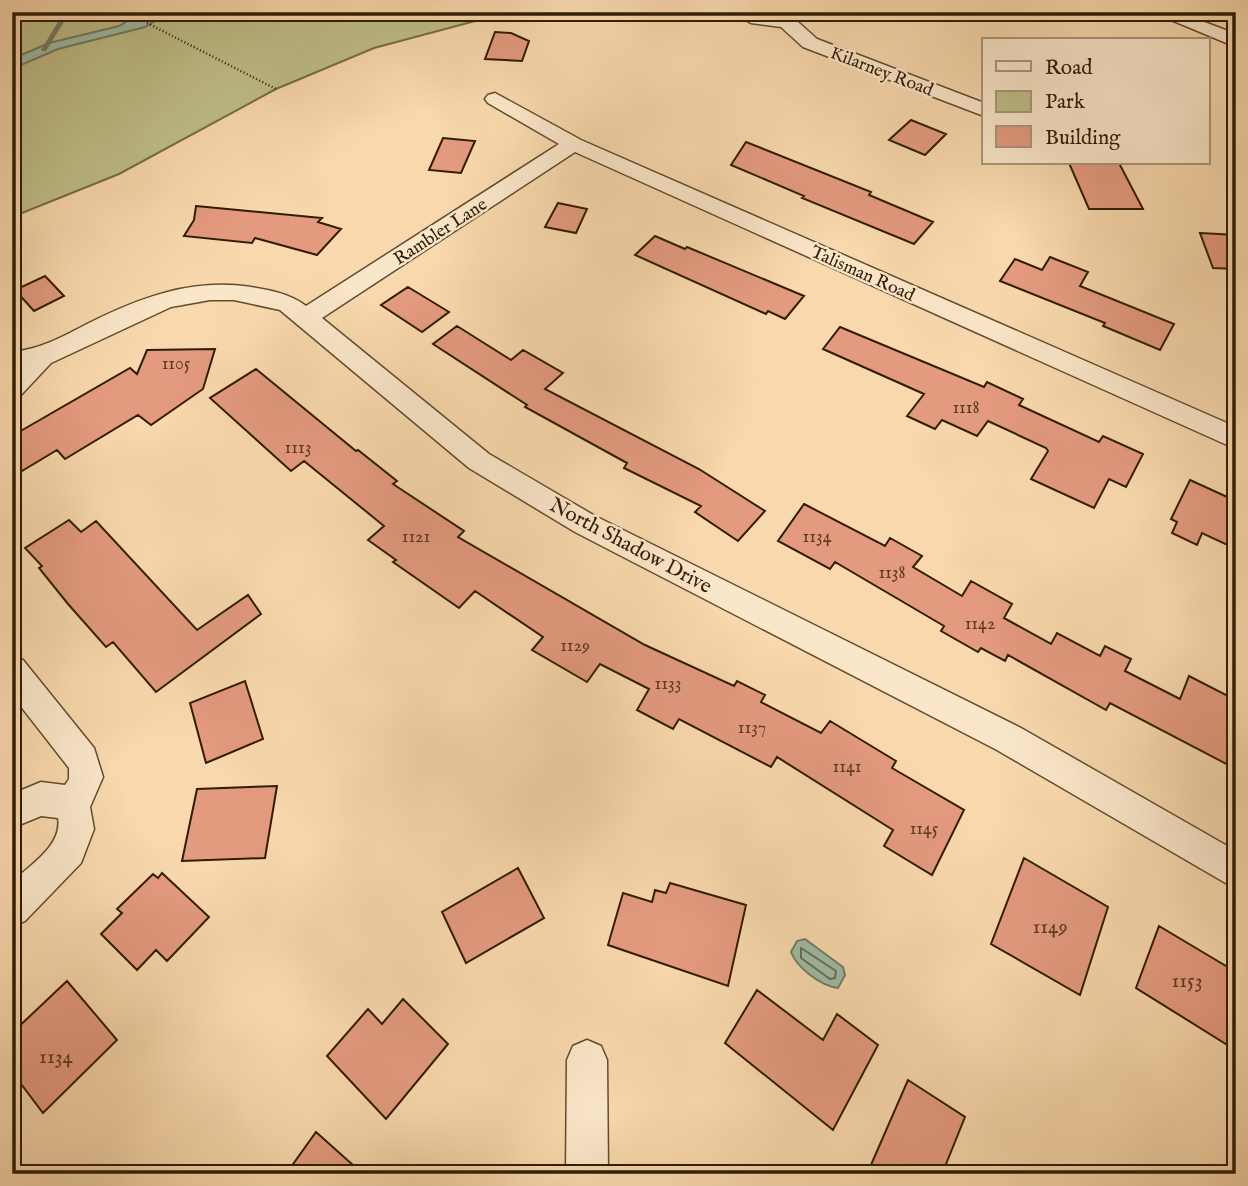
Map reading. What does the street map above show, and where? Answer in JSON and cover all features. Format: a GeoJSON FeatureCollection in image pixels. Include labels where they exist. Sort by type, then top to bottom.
{"type":"FeatureCollection","features":[{"type":"Feature","properties":{"kind":"street"},"geometry":{"type":"LineString","coordinates":[[1161,12],[1236,41]]}},
{"type":"Feature","properties":{"kind":"street","name":"Kilarney Road"},"geometry":{"type":"LineString","coordinates":[[751,18],[793,17],[810,43],[982,109]]}},
{"type":"Feature","properties":{"kind":"street","name":"Talisman Road"},"geometry":{"type":"LineString","coordinates":[[495,99],[574,144],[1236,439]]}},
{"type":"Feature","properties":{"kind":"street","name":"Rambler Lane"},"geometry":{"type":"LineString","coordinates":[[306,317],[574,144]]}},
{"type":"Feature","properties":{"kind":"street","name":"North Shadow Drive"},"geometry":{"type":"LineString","coordinates":[[12,361],[40,359],[146,304],[190,293],[222,291],[257,294],[288,304],[479,461],[585,524],[1009,739],[1236,871]]}},
{"type":"Feature","properties":{"kind":"street","name":"North Shadow Drive"},"geometry":{"type":"LineString","coordinates":[[12,388],[27,376],[40,359]]}},
{"type":"Feature","properties":{"kind":"street"},"geometry":{"type":"LineString","coordinates":[[12,670],[82,759],[88,773],[86,785],[72,803],[77,829],[69,851],[12,908]]}},
{"type":"Feature","properties":{"kind":"street"},"geometry":{"type":"LineString","coordinates":[[12,811],[41,799],[72,803]]}},
{"type":"Feature","properties":{"kind":"street"},"geometry":{"type":"LineString","coordinates":[[587,1060],[587,1174]]}},
{"type":"Feature","properties":{"kind":"path"},"geometry":{"type":"LineString","coordinates":[[147,23],[276,89]]}},
{"type":"Feature","properties":{"kind":"green space"},"geometry":{"type":"Polygon","coordinates":[[[12,12],[509,12],[374,48],[276,89],[119,174],[12,217],[12,12]]]}},
{"type":"Feature","properties":{"kind":"water"},"geometry":{"type":"Polygon","coordinates":[[[142,12],[170,12],[145,27],[58,49],[12,69],[12,59],[49,43],[119,26],[142,12]]]}},
{"type":"Feature","properties":{"kind":"water"},"geometry":{"type":"Polygon","coordinates":[[[805,939],[843,967],[845,975],[838,988],[817,980],[794,958],[791,952],[797,941],[805,939]]]}},
{"type":"Feature","properties":{"kind":"building"},"geometry":{"type":"Polygon","coordinates":[[[495,32],[511,33],[529,41],[522,61],[485,59],[495,32]]]}},
{"type":"Feature","properties":{"kind":"building"},"geometry":{"type":"Polygon","coordinates":[[[911,120],[946,134],[925,155],[889,140],[911,120]]]}},
{"type":"Feature","properties":{"kind":"building"},"geometry":{"type":"Polygon","coordinates":[[[443,138],[475,141],[461,173],[429,170],[443,138]]]}},
{"type":"Feature","properties":{"kind":"building"},"geometry":{"type":"Polygon","coordinates":[[[746,142],[871,192],[869,195],[933,222],[914,244],[802,198],[804,196],[731,165],[746,142]]]}},
{"type":"Feature","properties":{"kind":"building"},"geometry":{"type":"Polygon","coordinates":[[[1069,164],[1120,164],[1143,209],[1089,209],[1069,164]]]}},
{"type":"Feature","properties":{"kind":"building"},"geometry":{"type":"Polygon","coordinates":[[[558,203],[587,209],[576,233],[545,227],[558,203]]]}},
{"type":"Feature","properties":{"kind":"building"},"geometry":{"type":"Polygon","coordinates":[[[196,206],[322,218],[318,222],[341,229],[317,255],[255,238],[252,243],[184,236],[194,220],[196,206]]]}},
{"type":"Feature","properties":{"kind":"building"},"geometry":{"type":"Polygon","coordinates":[[[1200,233],[1236,235],[1236,269],[1213,268],[1200,233]]]}},
{"type":"Feature","properties":{"kind":"building"},"geometry":{"type":"Polygon","coordinates":[[[655,236],[804,296],[785,319],[768,311],[766,314],[635,255],[655,236]]]}},
{"type":"Feature","properties":{"kind":"building"},"geometry":{"type":"Polygon","coordinates":[[[1050,257],[1088,272],[1080,286],[1174,324],[1160,350],[1103,326],[1105,323],[1000,281],[1015,259],[1042,270],[1050,257]]]}},
{"type":"Feature","properties":{"kind":"building"},"geometry":{"type":"Polygon","coordinates":[[[45,276],[64,296],[34,311],[15,290],[45,276]]]}},
{"type":"Feature","properties":{"kind":"building"},"geometry":{"type":"Polygon","coordinates":[[[408,287],[449,312],[422,332],[381,305],[408,287]]]}},
{"type":"Feature","properties":{"kind":"building"},"geometry":{"type":"Polygon","coordinates":[[[457,326],[511,360],[523,350],[563,373],[545,389],[699,469],[765,511],[738,541],[695,512],[701,506],[624,468],[627,463],[525,407],[527,405],[433,344],[457,326]]]}},
{"type":"Feature","properties":{"kind":"building"},"geometry":{"type":"Polygon","coordinates":[[[840,327],[984,387],[987,382],[1023,399],[1019,405],[1099,442],[1103,436],[1143,454],[1126,487],[1109,479],[1094,508],[1031,479],[1048,451],[1046,448],[988,421],[977,436],[942,420],[935,429],[907,416],[924,394],[823,349],[840,327]]]}},
{"type":"Feature","properties":{"kind":"building"},"geometry":{"type":"Polygon","coordinates":[[[215,349],[203,389],[151,425],[138,415],[65,459],[57,450],[12,477],[12,436],[130,368],[137,374],[147,350],[215,349]]]}},
{"type":"Feature","properties":{"kind":"building"},"geometry":{"type":"Polygon","coordinates":[[[256,369],[397,481],[393,484],[464,531],[458,537],[645,645],[734,686],[737,681],[765,695],[761,702],[821,733],[830,721],[896,761],[892,768],[964,810],[932,875],[884,846],[893,830],[777,757],[771,767],[679,719],[673,729],[637,710],[649,689],[600,664],[587,682],[532,650],[543,637],[475,591],[459,608],[393,562],[396,560],[368,540],[384,526],[304,461],[291,471],[210,398],[256,369]]]}},
{"type":"Feature","properties":{"kind":"building"},"geometry":{"type":"Polygon","coordinates":[[[1190,480],[1236,501],[1236,549],[1202,533],[1197,545],[1172,533],[1177,522],[1171,519],[1190,480]]]}},
{"type":"Feature","properties":{"kind":"building"},"geometry":{"type":"Polygon","coordinates":[[[804,504],[885,546],[890,538],[922,556],[913,567],[962,596],[971,581],[1012,604],[1004,618],[1051,644],[1057,633],[1100,656],[1105,646],[1131,659],[1125,671],[1180,699],[1189,676],[1236,700],[1236,769],[1110,703],[1106,710],[1008,655],[1005,661],[981,648],[978,652],[941,631],[944,626],[835,562],[830,569],[778,541],[804,504]]]}},
{"type":"Feature","properties":{"kind":"building"},"geometry":{"type":"Polygon","coordinates":[[[69,520],[81,532],[96,521],[197,630],[248,595],[261,614],[156,692],[113,642],[106,647],[68,604],[39,568],[42,566],[25,548],[69,520]]]}},
{"type":"Feature","properties":{"kind":"building"},"geometry":{"type":"Polygon","coordinates":[[[245,681],[263,739],[206,763],[190,703],[245,681]]]}},
{"type":"Feature","properties":{"kind":"building"},"geometry":{"type":"Polygon","coordinates":[[[277,786],[265,858],[182,861],[197,789],[277,786]]]}},
{"type":"Feature","properties":{"kind":"building"},"geometry":{"type":"Polygon","coordinates":[[[1024,858],[1108,907],[1080,995],[991,944],[1024,858]]]}},
{"type":"Feature","properties":{"kind":"building"},"geometry":{"type":"Polygon","coordinates":[[[518,868],[544,918],[466,963],[442,912],[518,868]]]}},
{"type":"Feature","properties":{"kind":"building"},"geometry":{"type":"Polygon","coordinates":[[[162,873],[209,917],[167,961],[156,950],[137,970],[101,934],[122,913],[117,909],[153,874],[158,878],[162,873]]]}},
{"type":"Feature","properties":{"kind":"building"},"geometry":{"type":"Polygon","coordinates":[[[670,883],[746,905],[728,986],[608,945],[623,893],[652,902],[655,890],[666,893],[670,883]]]}},
{"type":"Feature","properties":{"kind":"building"},"geometry":{"type":"Polygon","coordinates":[[[1159,926],[1236,972],[1236,1025],[1229,1046],[1136,988],[1159,926]]]}},
{"type":"Feature","properties":{"kind":"building"},"geometry":{"type":"Polygon","coordinates":[[[67,981],[117,1040],[43,1113],[12,1072],[12,1033],[67,981]]]}},
{"type":"Feature","properties":{"kind":"building"},"geometry":{"type":"Polygon","coordinates":[[[757,990],[823,1040],[837,1014],[878,1045],[833,1130],[725,1043],[757,990]]]}},
{"type":"Feature","properties":{"kind":"building"},"geometry":{"type":"Polygon","coordinates":[[[403,999],[448,1044],[386,1119],[327,1056],[368,1009],[382,1024],[403,999]]]}},
{"type":"Feature","properties":{"kind":"building"},"geometry":{"type":"Polygon","coordinates":[[[908,1080],[965,1117],[942,1174],[867,1174],[908,1080]]]}},
{"type":"Feature","properties":{"kind":"building"},"geometry":{"type":"Polygon","coordinates":[[[316,1132],[363,1174],[286,1174],[316,1132]]]}},
{"type":"Feature","properties":{"kind":"waterway"},"geometry":{"type":"LineString","coordinates":[[44,50],[67,12]]}}]}
